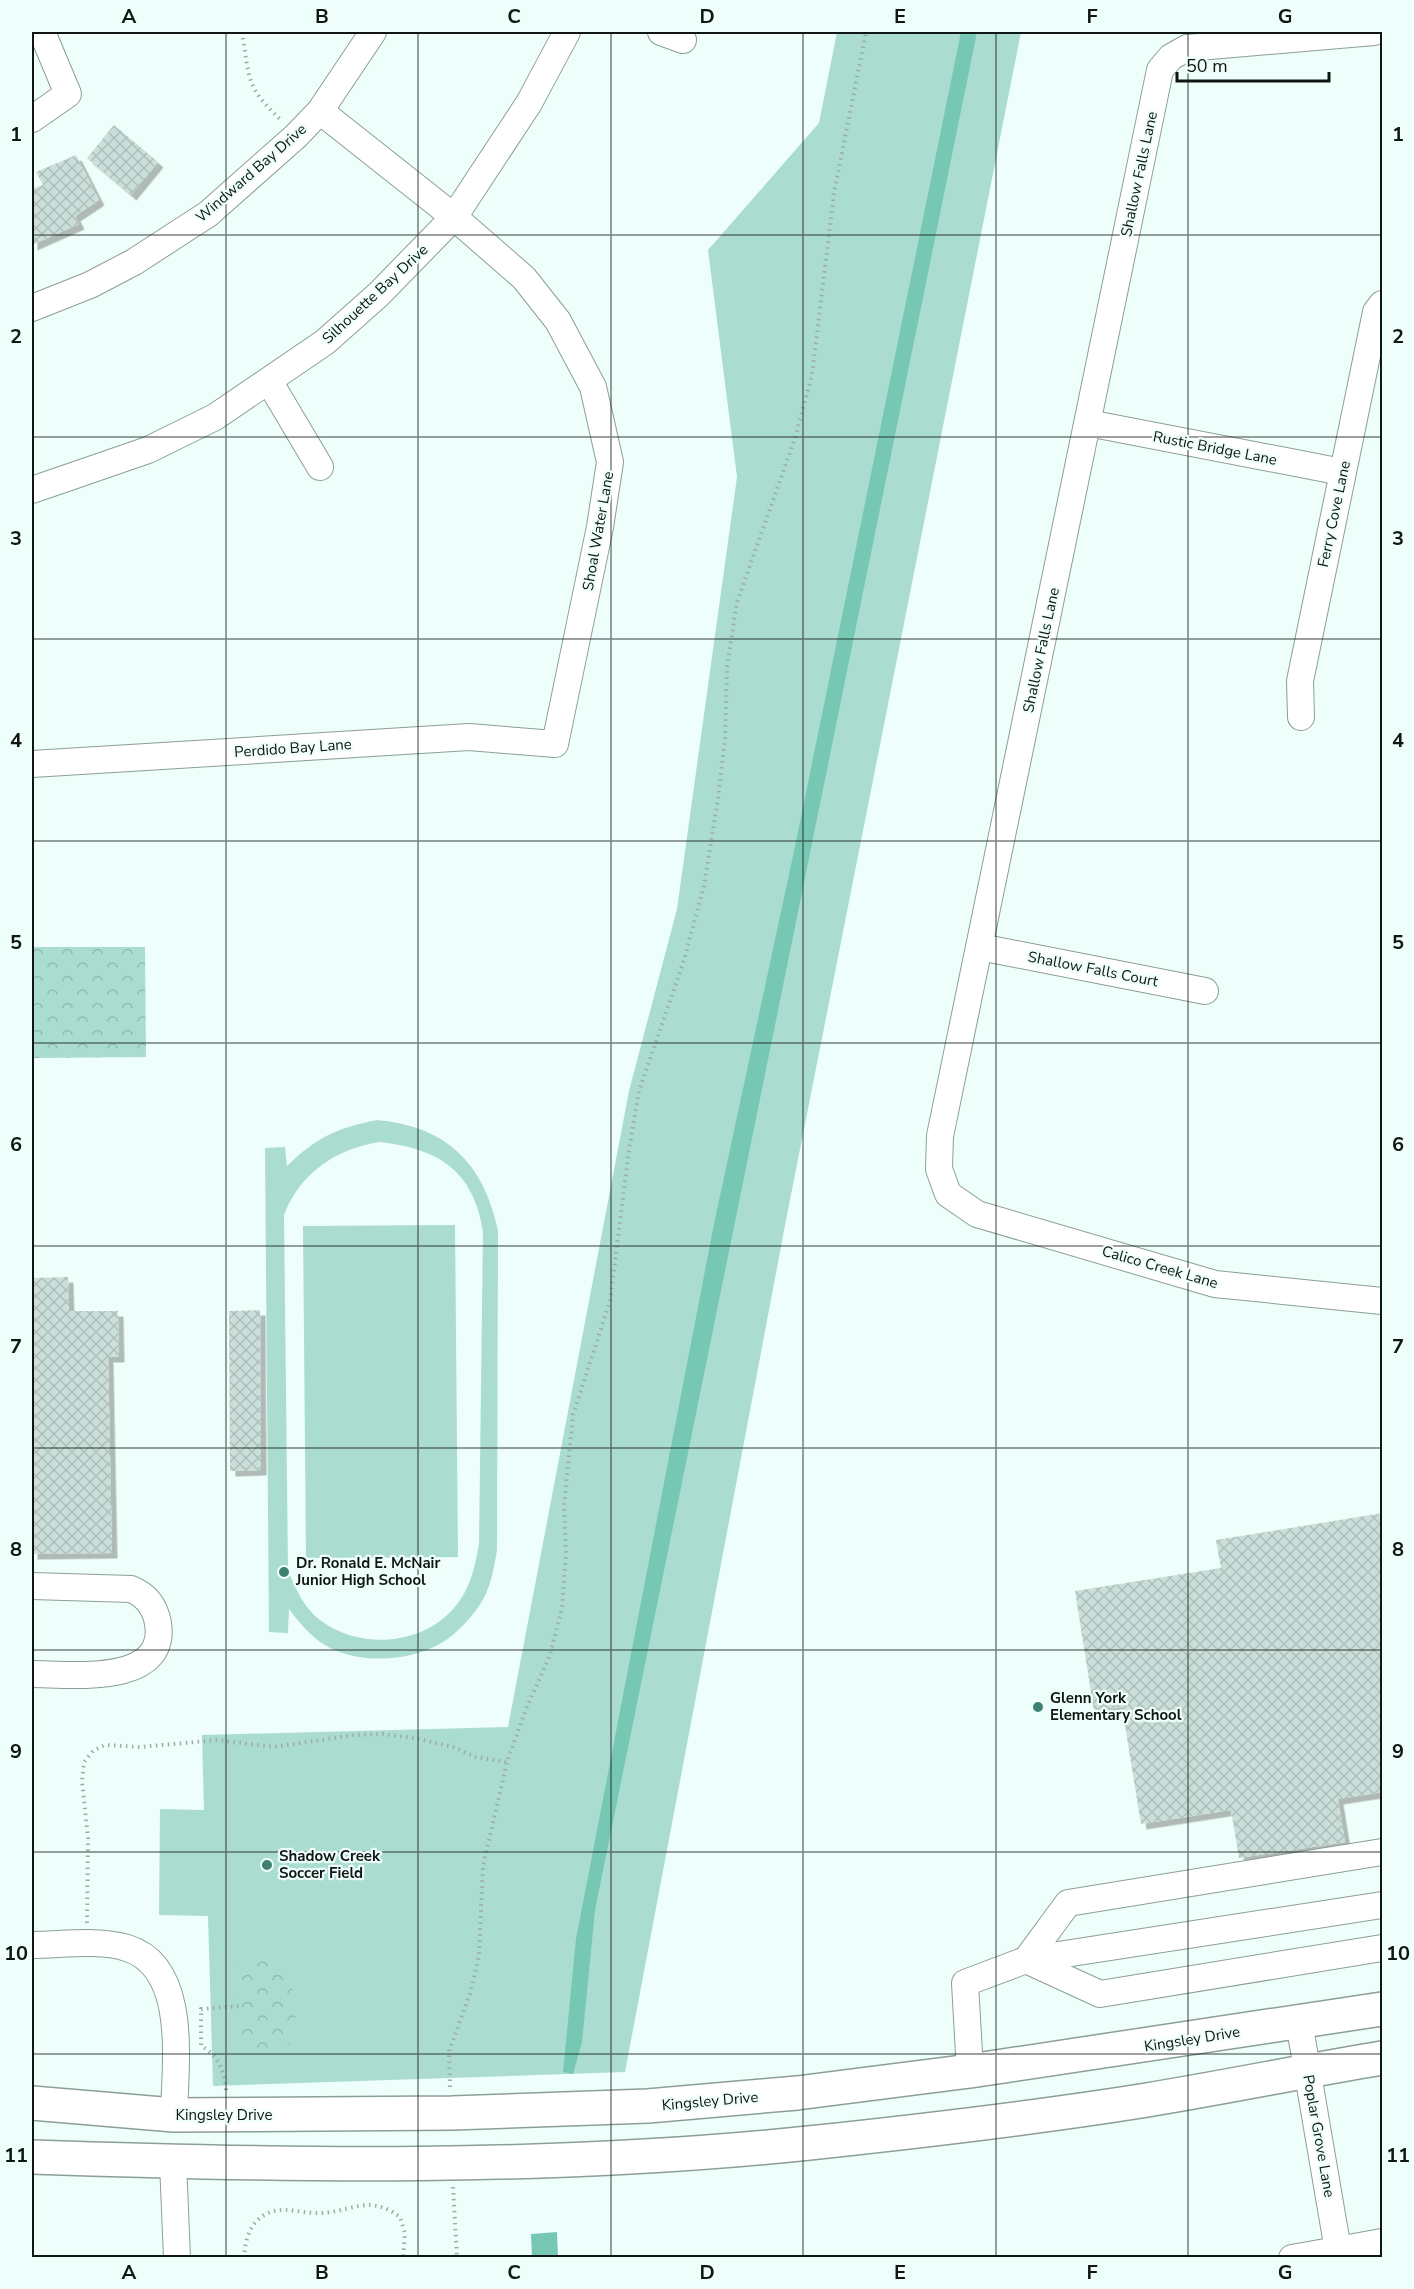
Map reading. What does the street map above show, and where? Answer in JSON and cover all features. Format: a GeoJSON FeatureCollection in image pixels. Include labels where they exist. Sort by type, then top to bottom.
{"type":"FeatureCollection","features":[{"type":"Feature","properties":{"kind":"main road","name":"Kingsley Drive"},"geometry":{"type":"LineString","coordinates":[[32,2103],[174,2115],[452,2113],[648,2106],[797,2093],[970,2071],[1383,2008]]}},
{"type":"Feature","properties":{"kind":"main road"},"geometry":{"type":"LineString","coordinates":[[32,2157],[173,2162],[453,2164],[649,2156],[807,2143],[977,2123],[1147,2100],[1383,2058]]}},
{"type":"Feature","properties":{"kind":"main road"},"geometry":{"type":"LineString","coordinates":[[970,2071],[977,2123]]}},
{"type":"Feature","properties":{"kind":"main road"},"geometry":{"type":"LineString","coordinates":[[648,2106],[649,2156]]}},
{"type":"Feature","properties":{"kind":"main road"},"geometry":{"type":"LineString","coordinates":[[173,2162],[174,2115]]}},
{"type":"Feature","properties":{"kind":"street"},"geometry":{"type":"LineString","coordinates":[[32,119],[68,94],[42,32]]}},
{"type":"Feature","properties":{"kind":"street","name":"Windward Bay Drive"},"geometry":{"type":"LineString","coordinates":[[32,308],[90,285],[159,247],[208,214],[296,136],[320,111],[373,32]]}},
{"type":"Feature","properties":{"kind":"street","name":"Silhouette Bay Drive"},"geometry":{"type":"LineString","coordinates":[[32,490],[148,450],[216,417],[340,328],[379,294],[454,218],[529,104],[567,32]]}},
{"type":"Feature","properties":{"kind":"street","name":"Shallow Falls Lane"},"geometry":{"type":"LineString","coordinates":[[977,1214],[948,1194],[939,1169],[939,1136],[1161,70],[1172,57],[1187,48],[1374,32]]}},
{"type":"Feature","properties":{"kind":"street","name":"Shoal Water Lane"},"geometry":{"type":"LineString","coordinates":[[320,111],[454,218],[524,279],[558,321],[593,387],[610,462],[600,527],[555,744]]}},
{"type":"Feature","properties":{"kind":"street","name":"Ferry Cove Lane"},"geometry":{"type":"LineString","coordinates":[[1301,717],[1300,681],[1342,472],[1379,308]]}},
{"type":"Feature","properties":{"kind":"street"},"geometry":{"type":"LineString","coordinates":[[269,381],[320,467]]}},
{"type":"Feature","properties":{"kind":"street","name":"Rustic Bridge Lane"},"geometry":{"type":"LineString","coordinates":[[1088,423],[1342,472]]}},
{"type":"Feature","properties":{"kind":"street","name":"Perdido Bay Lane"},"geometry":{"type":"LineString","coordinates":[[32,764],[469,737],[555,744]]}},
{"type":"Feature","properties":{"kind":"street","name":"Shallow Falls Court"},"geometry":{"type":"LineString","coordinates":[[980,947],[1205,991]]}},
{"type":"Feature","properties":{"kind":"street","name":"Calico Creek Lane"},"geometry":{"type":"LineString","coordinates":[[977,1214],[1215,1284],[1383,1301]]}},
{"type":"Feature","properties":{"kind":"street"},"geometry":{"type":"LineString","coordinates":[[32,1586],[131,1589],[140,1593],[151,1604],[159,1629],[158,1638],[145,1660],[123,1672],[32,1674]]}},
{"type":"Feature","properties":{"kind":"street"},"geometry":{"type":"LineString","coordinates":[[1026,1960],[1068,1903],[1383,1852]]}},
{"type":"Feature","properties":{"kind":"street"},"geometry":{"type":"LineString","coordinates":[[970,2071],[965,1983],[1026,1960],[1383,1905]]}},
{"type":"Feature","properties":{"kind":"street"},"geometry":{"type":"LineString","coordinates":[[32,1945],[112,1945],[138,1952],[150,1960],[166,1981],[174,2013],[174,2115]]}},
{"type":"Feature","properties":{"kind":"street"},"geometry":{"type":"LineString","coordinates":[[1026,1960],[1100,1994],[1383,1948]]}},
{"type":"Feature","properties":{"kind":"street","name":"Poplar Grove Lane"},"geometry":{"type":"LineString","coordinates":[[1299,2022],[1338,2250]]}},
{"type":"Feature","properties":{"kind":"street"},"geometry":{"type":"LineString","coordinates":[[173,2162],[177,2258]]}},
{"type":"Feature","properties":{"kind":"street"},"geometry":{"type":"LineString","coordinates":[[1292,2258],[1383,2242]]}},
{"type":"Feature","properties":{"kind":"path"},"geometry":{"type":"LineString","coordinates":[[242,32],[246,72],[252,90],[296,136]]}},
{"type":"Feature","properties":{"kind":"path"},"geometry":{"type":"LineString","coordinates":[[450,2090],[449,2051],[470,1994],[479,1956],[483,1866],[507,1762],[526,1709],[550,1655],[562,1608],[566,1553],[564,1506],[573,1415],[610,1301],[629,1150],[639,1091],[684,960],[704,886],[721,775],[727,667],[737,602],[795,438],[812,375],[834,193],[866,32]]}},
{"type":"Feature","properties":{"kind":"path"},"geometry":{"type":"LineString","coordinates":[[89,1945],[86,1912],[88,1838],[82,1780],[84,1762],[93,1751],[105,1745],[140,1747],[217,1740],[274,1747],[354,1735],[382,1734],[414,1738],[453,1747],[476,1757],[507,1762]]}},
{"type":"Feature","properties":{"kind":"path"},"geometry":{"type":"LineString","coordinates":[[226,2091],[224,2074],[217,2057],[201,2046],[201,2009],[241,2006]]}},
{"type":"Feature","properties":{"kind":"path"},"geometry":{"type":"LineString","coordinates":[[453,2187],[457,2258]]}},
{"type":"Feature","properties":{"kind":"path"},"geometry":{"type":"LineString","coordinates":[[244,2258],[245,2240],[256,2222],[265,2215],[291,2210],[323,2213],[370,2205],[388,2208],[400,2217],[405,2233],[403,2258]]}},
{"type":"Feature","properties":{"kind":"green space"},"geometry":{"type":"Polygon","coordinates":[[[837,32],[1021,32],[786,1220],[625,2072],[213,2086],[208,1916],[159,1915],[160,1809],[204,1810],[202,1735],[508,1727],[629,1091],[677,909],[737,477],[708,250],[819,123],[837,32]]]}},
{"type":"Feature","properties":{"kind":"green space"},"geometry":{"type":"Polygon","coordinates":[[[32,947],[145,947],[146,1057],[32,1058],[32,947]]]}},
{"type":"Feature","properties":{"kind":"green space"},"geometry":{"type":"Polygon","coordinates":[[[377,1120],[423,1130],[458,1152],[472,1168],[492,1207],[498,1231],[497,1550],[486,1593],[463,1626],[443,1642],[416,1654],[368,1658],[352,1656],[325,1645],[309,1633],[289,1609],[288,1633],[269,1632],[265,1148],[285,1147],[287,1166],[317,1141],[338,1131],[377,1120]],[[379,1142],[348,1150],[334,1157],[310,1175],[291,1200],[284,1215],[288,1570],[305,1604],[320,1620],[336,1630],[353,1636],[389,1640],[425,1630],[440,1621],[454,1608],[468,1586],[479,1544],[483,1232],[471,1193],[461,1178],[435,1157],[400,1145],[379,1142]]]}},
{"type":"Feature","properties":{"kind":"green space"},"geometry":{"type":"Polygon","coordinates":[[[455,1225],[458,1557],[306,1558],[303,1226],[455,1225]]]}},
{"type":"Feature","properties":{"kind":"green space"},"geometry":{"type":"Polygon","coordinates":[[[264,1954],[277,1959],[287,1972],[296,2011],[294,2030],[288,2046],[277,2055],[262,2055],[252,2051],[242,2037],[236,1969],[241,1961],[264,1954]]]}},
{"type":"Feature","properties":{"kind":"shaded area"},"geometry":{"type":"Polygon","coordinates":[[[961,32],[977,32],[595,1910],[582,2042],[573,2074],[563,2072],[576,1939],[714,1224],[797,837],[961,32]]]}},
{"type":"Feature","properties":{"kind":"shaded area"},"geometry":{"type":"Polygon","coordinates":[[[557,2232],[558,2257],[532,2257],[531,2234],[557,2232]]]}},
{"type":"Feature","properties":{"kind":"building"},"geometry":{"type":"Polygon","coordinates":[[[114,125],[158,162],[131,195],[87,158],[114,125]]]}},
{"type":"Feature","properties":{"kind":"building"},"geometry":{"type":"Polygon","coordinates":[[[76,155],[99,200],[75,216],[79,224],[32,245],[32,189],[43,185],[36,172],[76,155]]]}},
{"type":"Feature","properties":{"kind":"building"},"geometry":{"type":"Polygon","coordinates":[[[68,1277],[69,1311],[118,1311],[119,1357],[108,1357],[112,1553],[32,1554],[32,1278],[68,1277]]]}},
{"type":"Feature","properties":{"kind":"building"},"geometry":{"type":"Polygon","coordinates":[[[260,1310],[261,1470],[230,1471],[229,1311],[260,1310]]]}},
{"type":"Feature","properties":{"kind":"building"},"geometry":{"type":"Polygon","coordinates":[[[1383,1513],[1383,1792],[1338,1799],[1345,1842],[1239,1858],[1231,1810],[1141,1824],[1122,1707],[1094,1711],[1075,1591],[1221,1568],[1216,1540],[1383,1513]]]}},
{"type":"Feature","properties":{"kind":"place","name":"Dr. Ronald E. McNair Junior High School"},"geometry":{"type":"Point","coordinates":[284,1572]}},
{"type":"Feature","properties":{"kind":"place","name":"Glenn York Elementary School"},"geometry":{"type":"Point","coordinates":[1038,1707]}},
{"type":"Feature","properties":{"kind":"place","name":"Shadow Creek Soccer Field"},"geometry":{"type":"Point","coordinates":[267,1865]}}]}
